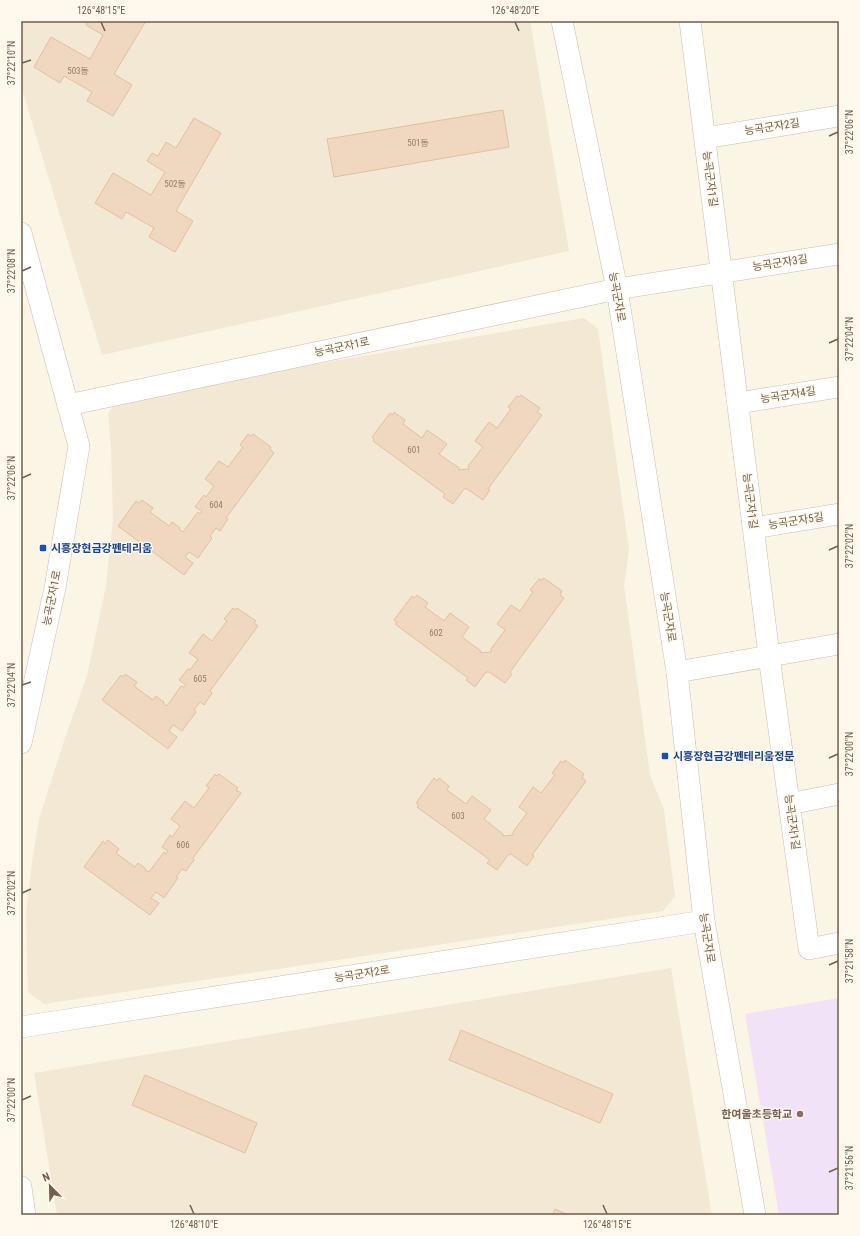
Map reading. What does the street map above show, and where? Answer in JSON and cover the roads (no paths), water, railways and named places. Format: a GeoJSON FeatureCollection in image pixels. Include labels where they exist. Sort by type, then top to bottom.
{"type":"FeatureCollection","features":[{"type":"Feature","properties":{"kind":"street","name":"능곡군자로"},"geometry":{"type":"LineString","coordinates":[[562,21],[617,289],[677,672],[704,921],[755,1215]]}},
{"type":"Feature","properties":{"kind":"street","name":"능곡군자1길"},"geometry":{"type":"LineString","coordinates":[[690,21],[770,656],[809,949],[839,943]]}},
{"type":"Feature","properties":{"kind":"street","name":"능곡군자2길"},"geometry":{"type":"LineString","coordinates":[[705,138],[839,116]]}},
{"type":"Feature","properties":{"kind":"street","name":"능곡군자1로"},"geometry":{"type":"LineString","coordinates":[[21,233],[79,446],[55,588],[21,743]]}},
{"type":"Feature","properties":{"kind":"street","name":"능곡군자3길"},"geometry":{"type":"LineString","coordinates":[[617,289],[839,254]]}},
{"type":"Feature","properties":{"kind":"street","name":"능곡군자1로"},"geometry":{"type":"LineString","coordinates":[[68,405],[617,289]]}},
{"type":"Feature","properties":{"kind":"street","name":"능곡군자4길"},"geometry":{"type":"LineString","coordinates":[[738,403],[839,387]]}},
{"type":"Feature","properties":{"kind":"street","name":"능곡군자5길"},"geometry":{"type":"LineString","coordinates":[[754,528],[839,514]]}},
{"type":"Feature","properties":{"kind":"street"},"geometry":{"type":"LineString","coordinates":[[677,672],[839,644]]}},
{"type":"Feature","properties":{"kind":"street"},"geometry":{"type":"LineString","coordinates":[[789,804],[839,794]]}},
{"type":"Feature","properties":{"kind":"street","name":"능곡군자2로"},"geometry":{"type":"LineString","coordinates":[[21,1027],[704,921]]}},
{"type":"Feature","properties":{"kind":"street"},"geometry":{"type":"LineString","coordinates":[[21,1187],[25,1215]]}},
{"type":"Feature","properties":{"kind":"place","name":"시흥장현금강펜테리움"},"geometry":{"type":"Point","coordinates":[43,548]}},
{"type":"Feature","properties":{"kind":"place","name":"시흥장현금강펜테리움정문"},"geometry":{"type":"Point","coordinates":[665,756]}},
{"type":"Feature","properties":{"kind":"place","name":"한여울초등학교"},"geometry":{"type":"Point","coordinates":[800,1114]}}]}
